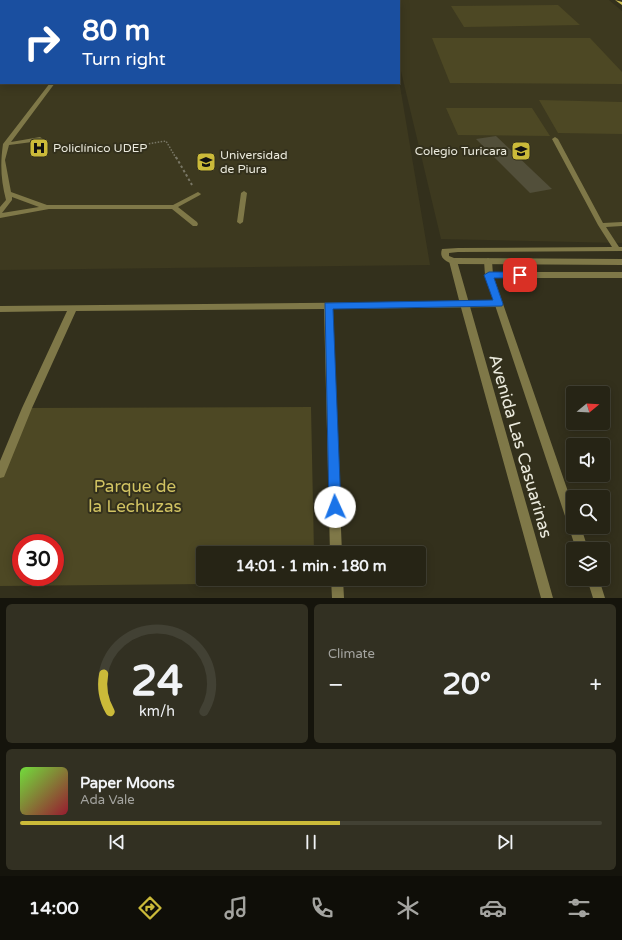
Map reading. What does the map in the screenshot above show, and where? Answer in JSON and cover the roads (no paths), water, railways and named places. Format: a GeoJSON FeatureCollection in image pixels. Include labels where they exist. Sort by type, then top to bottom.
{"type":"FeatureCollection","features":[{"type":"Feature","properties":{"kind":"main road"},"geometry":{"type":"LineString","coordinates":[[617,0],[622,4]]}},
{"type":"Feature","properties":{"kind":"street"},"geometry":{"type":"LineString","coordinates":[[0,212],[6,205],[8,192],[1,160],[6,144],[52,84]]}},
{"type":"Feature","properties":{"kind":"street"},"geometry":{"type":"LineString","coordinates":[[6,144],[40,138]]}},
{"type":"Feature","properties":{"kind":"street"},"geometry":{"type":"LineString","coordinates":[[555,140],[601,224],[619,249]]}},
{"type":"Feature","properties":{"kind":"street"},"geometry":{"type":"LineString","coordinates":[[0,186],[8,192],[49,207]]}},
{"type":"Feature","properties":{"kind":"street"},"geometry":{"type":"LineString","coordinates":[[240,222],[244,193]]}},
{"type":"Feature","properties":{"kind":"street"},"geometry":{"type":"LineString","coordinates":[[0,216],[49,207],[174,207],[198,194]]}},
{"type":"Feature","properties":{"kind":"street"},"geometry":{"type":"LineString","coordinates":[[174,207],[195,224]]}},
{"type":"Feature","properties":{"kind":"street"},"geometry":{"type":"LineString","coordinates":[[601,224],[622,224]]}},
{"type":"Feature","properties":{"kind":"street","name":"Avenida Las Casuarinas"},"geometry":{"type":"LineString","coordinates":[[547,598],[453,261],[444,257],[445,251],[483,249],[619,249]]}},
{"type":"Feature","properties":{"kind":"street"},"geometry":{"type":"LineString","coordinates":[[453,261],[622,262]]}},
{"type":"Feature","properties":{"kind":"street","name":"Avenida Las Casuarinas"},"geometry":{"type":"LineString","coordinates":[[488,261],[489,275],[498,304],[566,502]]}},
{"type":"Feature","properties":{"kind":"street"},"geometry":{"type":"LineString","coordinates":[[489,275],[621,277]]}},
{"type":"Feature","properties":{"kind":"street"},"geometry":{"type":"LineString","coordinates":[[0,309],[498,304]]}},
{"type":"Feature","properties":{"kind":"street"},"geometry":{"type":"LineString","coordinates":[[328,306],[336,546]]}},
{"type":"Feature","properties":{"kind":"street"},"geometry":{"type":"LineString","coordinates":[[0,473],[27,408],[73,308]]}},
{"type":"Feature","properties":{"kind":"street"},"geometry":{"type":"LineString","coordinates":[[337,586],[338,598]]}},
{"type":"Feature","properties":{"kind":"street"},"geometry":{"type":"LineString","coordinates":[[595,586],[599,598]]}},
{"type":"Feature","properties":{"kind":"place","name":"Policlínico UDEP"},"geometry":{"type":"Point","coordinates":[39,148]}},
{"type":"Feature","properties":{"kind":"place","name":"Colegio Turicara"},"geometry":{"type":"Point","coordinates":[521,151]}},
{"type":"Feature","properties":{"kind":"place","name":"Universidad de Piura"},"geometry":{"type":"Point","coordinates":[206,162]}},
{"type":"Feature","properties":{"kind":"park label","name":"Parque de la Lechuzas"},"geometry":{"type":"Point","coordinates":[135,496]}}]}
